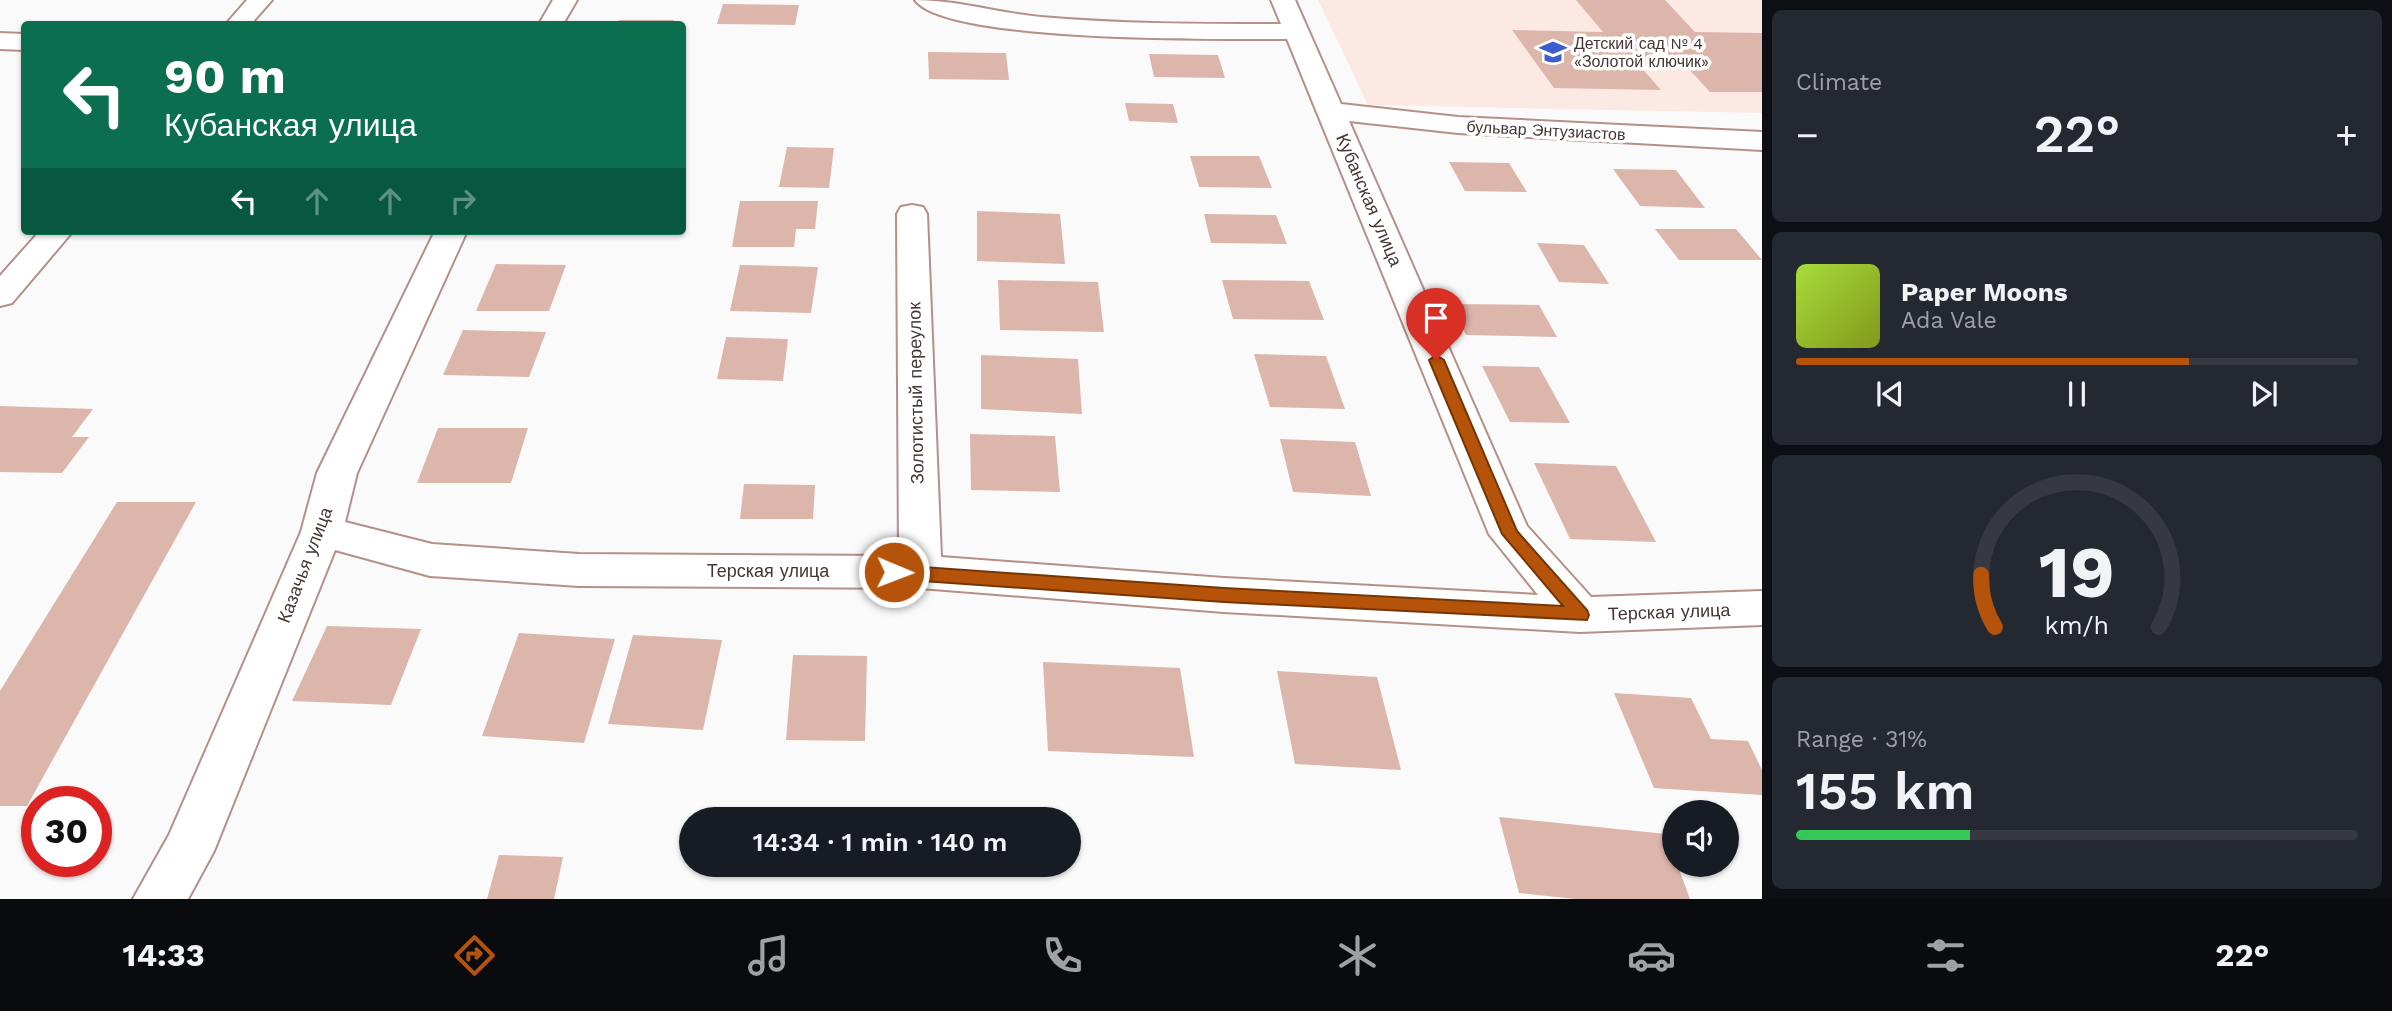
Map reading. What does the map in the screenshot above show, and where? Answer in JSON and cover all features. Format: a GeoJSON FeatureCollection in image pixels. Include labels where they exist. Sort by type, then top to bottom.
{"type":"FeatureCollection","features":[{"type":"Feature","properties":{"kind":"street"},"geometry":{"type":"LineString","coordinates":[[241,21],[260,0]]}},
{"type":"Feature","properties":{"kind":"street"},"geometry":{"type":"LineString","coordinates":[[553,21],[565,0]]}},
{"type":"Feature","properties":{"kind":"street","name":"Кубанская улица"},"geometry":{"type":"LineString","coordinates":[[1283,0],[1510,534],[1580,615]]}},
{"type":"Feature","properties":{"kind":"street"},"geometry":{"type":"LineString","coordinates":[[927,1],[956,12],[1028,24],[1297,32]]}},
{"type":"Feature","properties":{"kind":"street"},"geometry":{"type":"LineString","coordinates":[[0,41],[21,42]]}},
{"type":"Feature","properties":{"kind":"street","name":"бульвар Энтузиастов"},"geometry":{"type":"LineString","coordinates":[[1331,111],[1458,125],[1762,141]]}},
{"type":"Feature","properties":{"kind":"street","name":"Золотистый переулок"},"geometry":{"type":"LineString","coordinates":[[912,214],[920,572]]}},
{"type":"Feature","properties":{"kind":"street"},"geometry":{"type":"LineString","coordinates":[[0,296],[53,235]]}},
{"type":"Feature","properties":{"kind":"street","name":"Казачья улица"},"geometry":{"type":"LineString","coordinates":[[159,899],[188,850],[322,532],[337,473],[449,235]]}},
{"type":"Feature","properties":{"kind":"street","name":"Терская улица"},"geometry":{"type":"LineString","coordinates":[[322,532],[402,550],[430,560],[565,569],[920,572],[1224,595],[1580,615],[1762,608]]}},
{"type":"Feature","properties":{"kind":"shaded area","name":"Детский сад № 4 «Золотой ключик»"},"geometry":{"type":"Polygon","coordinates":[[[1318,0],[1762,0],[1762,113],[1368,105],[1318,0]]]}},
{"type":"Feature","properties":{"kind":"building"},"geometry":{"type":"Polygon","coordinates":[[[1576,0],[1665,0],[1695,32],[1762,33],[1762,92],[1710,92],[1686,66],[1639,65],[1661,90],[1554,88],[1512,30],[1603,32],[1576,0]]]}},
{"type":"Feature","properties":{"kind":"building"},"geometry":{"type":"Polygon","coordinates":[[[723,4],[799,5],[795,25],[717,24],[723,4]]]}},
{"type":"Feature","properties":{"kind":"building"},"geometry":{"type":"Polygon","coordinates":[[[619,20],[674,20],[674,21],[619,20]]]}},
{"type":"Feature","properties":{"kind":"building"},"geometry":{"type":"Polygon","coordinates":[[[928,52],[1006,53],[1009,80],[929,79],[928,52]]]}},
{"type":"Feature","properties":{"kind":"building"},"geometry":{"type":"Polygon","coordinates":[[[1149,54],[1218,55],[1225,78],[1154,77],[1149,54]]]}},
{"type":"Feature","properties":{"kind":"building"},"geometry":{"type":"Polygon","coordinates":[[[1125,103],[1173,104],[1178,123],[1129,121],[1125,103]]]}},
{"type":"Feature","properties":{"kind":"building"},"geometry":{"type":"Polygon","coordinates":[[[787,147],[834,148],[829,188],[779,187],[787,147]]]}},
{"type":"Feature","properties":{"kind":"building"},"geometry":{"type":"Polygon","coordinates":[[[1190,156],[1259,156],[1272,188],[1199,187],[1190,156]]]}},
{"type":"Feature","properties":{"kind":"building"},"geometry":{"type":"Polygon","coordinates":[[[1449,162],[1509,163],[1527,192],[1465,191],[1449,162]]]}},
{"type":"Feature","properties":{"kind":"building"},"geometry":{"type":"Polygon","coordinates":[[[1613,169],[1676,170],[1705,208],[1640,206],[1613,169]]]}},
{"type":"Feature","properties":{"kind":"building"},"geometry":{"type":"Polygon","coordinates":[[[740,201],[818,201],[815,229],[796,229],[794,247],[732,247],[740,201]]]}},
{"type":"Feature","properties":{"kind":"building"},"geometry":{"type":"Polygon","coordinates":[[[977,211],[1060,214],[1065,264],[977,261],[977,211]]]}},
{"type":"Feature","properties":{"kind":"building"},"geometry":{"type":"Polygon","coordinates":[[[1204,214],[1276,215],[1287,244],[1211,243],[1204,214]]]}},
{"type":"Feature","properties":{"kind":"building"},"geometry":{"type":"Polygon","coordinates":[[[1655,229],[1736,229],[1762,260],[1679,260],[1655,229]]]}},
{"type":"Feature","properties":{"kind":"building"},"geometry":{"type":"Polygon","coordinates":[[[1537,243],[1584,245],[1609,284],[1559,282],[1537,243]]]}},
{"type":"Feature","properties":{"kind":"building"},"geometry":{"type":"Polygon","coordinates":[[[496,264],[566,265],[549,311],[476,311],[496,264]]]}},
{"type":"Feature","properties":{"kind":"building"},"geometry":{"type":"Polygon","coordinates":[[[740,265],[818,267],[811,313],[730,311],[740,265]]]}},
{"type":"Feature","properties":{"kind":"building"},"geometry":{"type":"Polygon","coordinates":[[[998,280],[1098,282],[1104,332],[1000,330],[998,280]]]}},
{"type":"Feature","properties":{"kind":"building"},"geometry":{"type":"Polygon","coordinates":[[[1222,280],[1309,281],[1324,320],[1233,319],[1222,280]]]}},
{"type":"Feature","properties":{"kind":"building"},"geometry":{"type":"Polygon","coordinates":[[[1451,304],[1539,305],[1557,337],[1466,335],[1451,304]]]}},
{"type":"Feature","properties":{"kind":"building"},"geometry":{"type":"Polygon","coordinates":[[[463,330],[546,332],[529,377],[443,375],[463,330]]]}},
{"type":"Feature","properties":{"kind":"building"},"geometry":{"type":"Polygon","coordinates":[[[726,337],[788,339],[783,381],[717,379],[726,337]]]}},
{"type":"Feature","properties":{"kind":"building"},"geometry":{"type":"Polygon","coordinates":[[[1254,354],[1326,356],[1345,409],[1270,407],[1254,354]]]}},
{"type":"Feature","properties":{"kind":"building"},"geometry":{"type":"Polygon","coordinates":[[[981,355],[1078,359],[1082,414],[981,409],[981,355]]]}},
{"type":"Feature","properties":{"kind":"building"},"geometry":{"type":"Polygon","coordinates":[[[1482,366],[1539,367],[1570,423],[1510,422],[1482,366]]]}},
{"type":"Feature","properties":{"kind":"building"},"geometry":{"type":"Polygon","coordinates":[[[0,406],[93,409],[72,437],[89,437],[62,473],[0,472],[0,406]]]}},
{"type":"Feature","properties":{"kind":"building"},"geometry":{"type":"Polygon","coordinates":[[[438,428],[528,428],[511,483],[417,483],[438,428]]]}},
{"type":"Feature","properties":{"kind":"building"},"geometry":{"type":"Polygon","coordinates":[[[970,434],[1055,436],[1060,492],[971,490],[970,434]]]}},
{"type":"Feature","properties":{"kind":"building"},"geometry":{"type":"Polygon","coordinates":[[[1280,439],[1355,442],[1371,496],[1293,492],[1280,439]]]}},
{"type":"Feature","properties":{"kind":"building"},"geometry":{"type":"Polygon","coordinates":[[[1534,463],[1616,466],[1656,542],[1570,539],[1534,463]]]}},
{"type":"Feature","properties":{"kind":"building"},"geometry":{"type":"Polygon","coordinates":[[[744,484],[815,485],[813,519],[740,519],[744,484]]]}},
{"type":"Feature","properties":{"kind":"building"},"geometry":{"type":"Polygon","coordinates":[[[117,502],[196,502],[38,786],[21,786],[21,806],[0,806],[0,691],[117,502]]]}},
{"type":"Feature","properties":{"kind":"building"},"geometry":{"type":"Polygon","coordinates":[[[327,626],[421,629],[391,705],[292,701],[327,626]]]}},
{"type":"Feature","properties":{"kind":"building"},"geometry":{"type":"Polygon","coordinates":[[[519,633],[615,639],[584,743],[482,736],[519,633]]]}},
{"type":"Feature","properties":{"kind":"building"},"geometry":{"type":"Polygon","coordinates":[[[633,635],[722,640],[703,730],[608,724],[633,635]]]}},
{"type":"Feature","properties":{"kind":"building"},"geometry":{"type":"Polygon","coordinates":[[[793,655],[867,656],[865,741],[786,740],[793,655]]]}},
{"type":"Feature","properties":{"kind":"building"},"geometry":{"type":"Polygon","coordinates":[[[1043,662],[1180,668],[1194,757],[1048,751],[1043,662]]]}},
{"type":"Feature","properties":{"kind":"building"},"geometry":{"type":"Polygon","coordinates":[[[1277,671],[1377,677],[1401,770],[1295,764],[1277,671]]]}},
{"type":"Feature","properties":{"kind":"building"},"geometry":{"type":"Polygon","coordinates":[[[1614,693],[1691,698],[1711,739],[1748,741],[1762,770],[1762,795],[1654,788],[1614,693]]]}},
{"type":"Feature","properties":{"kind":"building"},"geometry":{"type":"Polygon","coordinates":[[[1499,817],[1662,834],[1662,877],[1682,877],[1690,899],[1575,899],[1519,893],[1499,817]]]}},
{"type":"Feature","properties":{"kind":"building"},"geometry":{"type":"Polygon","coordinates":[[[499,855],[563,857],[554,899],[487,899],[499,855]]]}},
{"type":"Feature","properties":{"kind":"place","name":"Детский сад № 4 «Золотой ключик»"},"geometry":{"type":"Point","coordinates":[1553,52]}},
{"type":"Feature","properties":{"kind":"route"},"geometry":{"type":"LineString","coordinates":[[894,572],[1224,595],[1580,615],[1510,534],[1436,360]]}}]}
